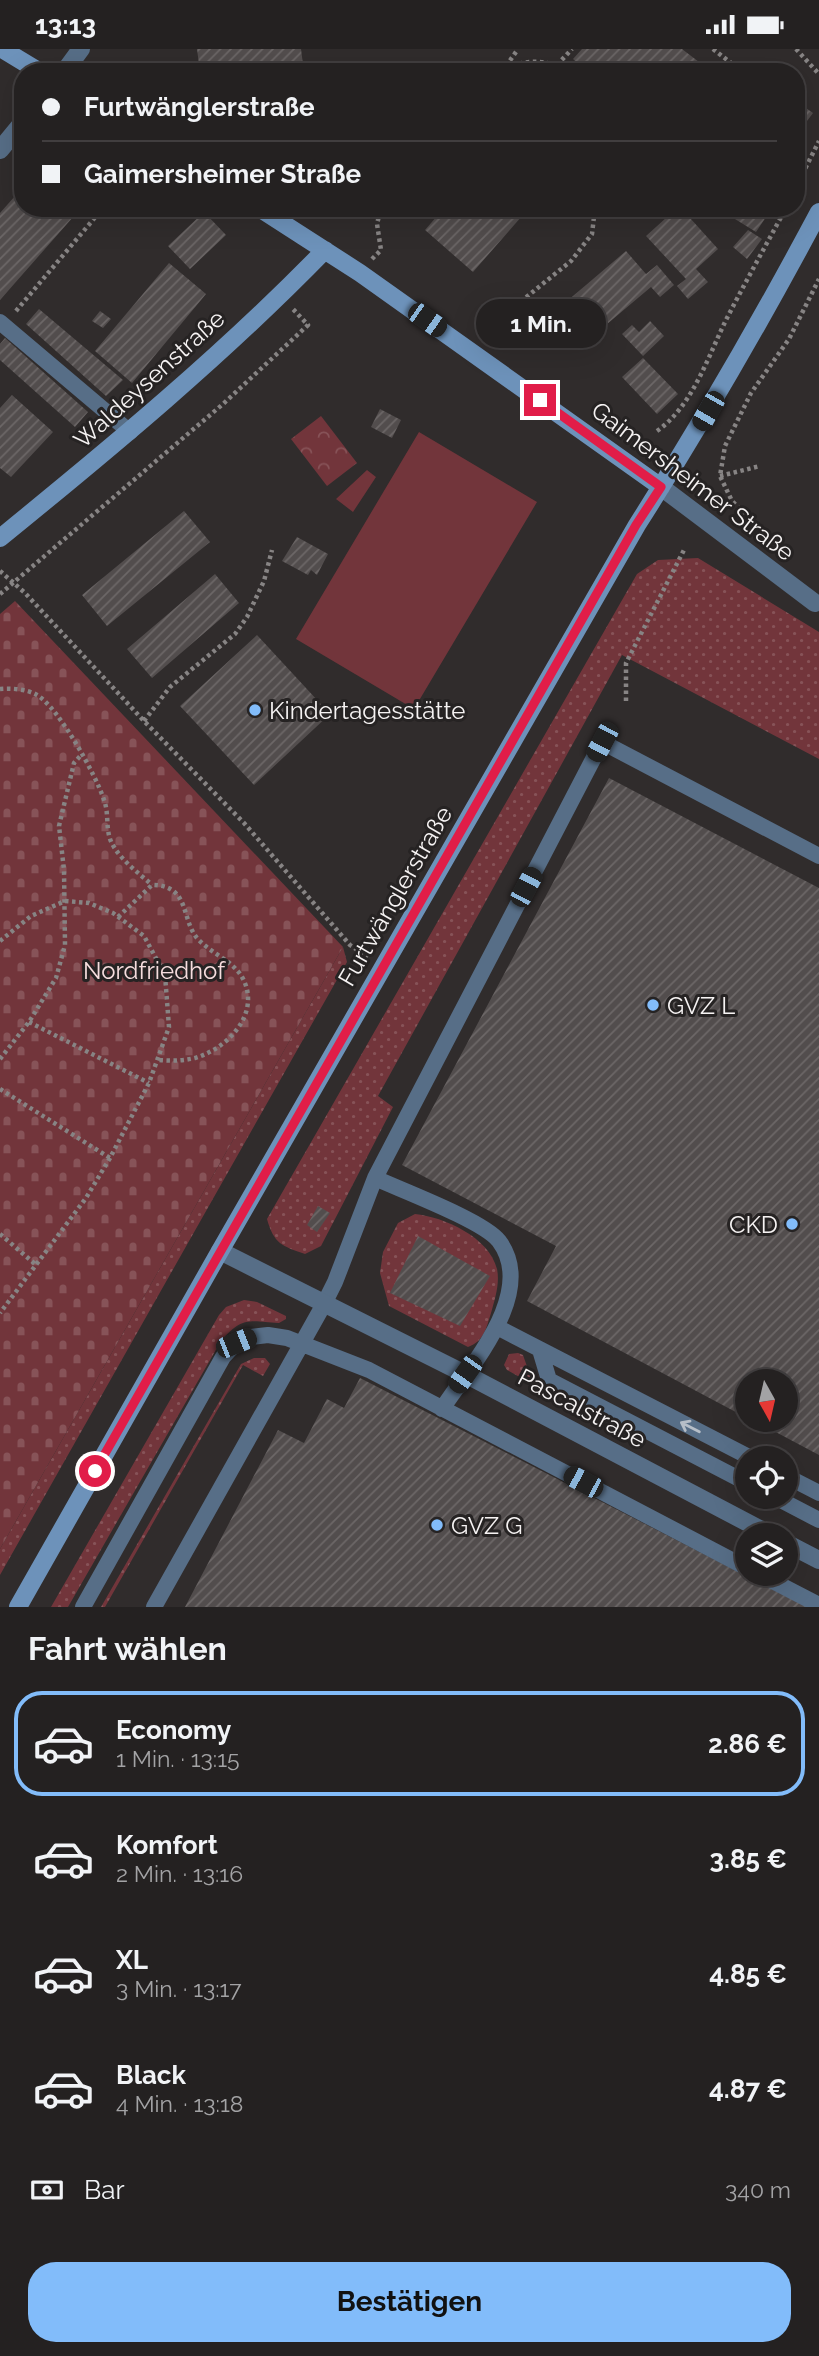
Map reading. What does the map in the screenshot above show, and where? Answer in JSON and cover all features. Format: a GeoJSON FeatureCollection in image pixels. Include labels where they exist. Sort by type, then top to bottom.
{"type":"FeatureCollection","features":[{"type":"Feature","properties":{"kind":"street"},"geometry":{"type":"LineString","coordinates":[[2,49],[25,63]]}},
{"type":"Feature","properties":{"kind":"street"},"geometry":{"type":"LineString","coordinates":[[0,150],[14,133]]}},
{"type":"Feature","properties":{"kind":"street","name":"Furtwänglerstraße"},"geometry":{"type":"LineString","coordinates":[[18,1607],[636,525],[696,433],[769,306],[819,212]]}},
{"type":"Feature","properties":{"kind":"street","name":"Gaimersheimer Straße"},"geometry":{"type":"LineString","coordinates":[[273,217],[360,273],[661,487],[817,604]]}},
{"type":"Feature","properties":{"kind":"street","name":"Waldeysenstraße"},"geometry":{"type":"LineString","coordinates":[[0,538],[130,432],[280,295],[325,250]]}},
{"type":"Feature","properties":{"kind":"street","name":"Pascalstraße"},"geometry":{"type":"LineString","coordinates":[[220,1251],[465,1374],[748,1523]]}},
{"type":"Feature","properties":{"kind":"street"},"geometry":{"type":"LineString","coordinates":[[798,1549],[819,1560]]}},
{"type":"Feature","properties":{"kind":"lane"},"geometry":{"type":"LineString","coordinates":[[2,323],[130,432]]}},
{"type":"Feature","properties":{"kind":"lane"},"geometry":{"type":"LineString","coordinates":[[154,1607],[324,1304],[375,1178],[602,742],[819,856]]}},
{"type":"Feature","properties":{"kind":"lane"},"geometry":{"type":"LineString","coordinates":[[375,1178],[476,1224],[499,1241],[510,1266],[508,1298],[497,1327],[442,1409]]}},
{"type":"Feature","properties":{"kind":"lane"},"geometry":{"type":"LineString","coordinates":[[497,1327],[735,1450]]}},
{"type":"Feature","properties":{"kind":"lane"},"geometry":{"type":"LineString","coordinates":[[82,1607],[223,1357],[236,1343],[251,1337],[268,1335],[301,1344],[369,1370],[735,1562]]}},
{"type":"Feature","properties":{"kind":"lane"},"geometry":{"type":"LineString","coordinates":[[540,1350],[549,1380],[735,1477]]}},
{"type":"Feature","properties":{"kind":"lane"},"geometry":{"type":"LineString","coordinates":[[798,1482],[819,1493]]}},
{"type":"Feature","properties":{"kind":"lane"},"geometry":{"type":"LineString","coordinates":[[798,1509],[819,1520]]}},
{"type":"Feature","properties":{"kind":"lane"},"geometry":{"type":"LineString","coordinates":[[782,1586],[819,1605]]}},
{"type":"Feature","properties":{"kind":"path"},"geometry":{"type":"LineString","coordinates":[[559,63],[572,49]]}},
{"type":"Feature","properties":{"kind":"path"},"geometry":{"type":"LineString","coordinates":[[713,49],[731,63]]}},
{"type":"Feature","properties":{"kind":"path"},"geometry":{"type":"LineString","coordinates":[[796,49],[819,74]]}},
{"type":"Feature","properties":{"kind":"path"},"geometry":{"type":"LineString","coordinates":[[520,63],[543,63]]}},
{"type":"Feature","properties":{"kind":"path"},"geometry":{"type":"LineString","coordinates":[[805,169],[819,141]]}},
{"type":"Feature","properties":{"kind":"path"},"geometry":{"type":"LineString","coordinates":[[2,323],[95,217]]}},
{"type":"Feature","properties":{"kind":"path"},"geometry":{"type":"LineString","coordinates":[[360,273],[381,250],[379,217]]}},
{"type":"Feature","properties":{"kind":"path"},"geometry":{"type":"LineString","coordinates":[[488,328],[571,261],[592,235],[594,217]]}},
{"type":"Feature","properties":{"kind":"path"},"geometry":{"type":"LineString","coordinates":[[657,431],[669,423],[688,397],[781,217]]}},
{"type":"Feature","properties":{"kind":"path"},"geometry":{"type":"LineString","coordinates":[[731,540],[748,517],[732,501],[720,476],[725,446],[751,393],[789,339],[819,279]]}},
{"type":"Feature","properties":{"kind":"path"},"geometry":{"type":"LineString","coordinates":[[0,594],[223,404],[308,325],[280,295]]}},
{"type":"Feature","properties":{"kind":"path"},"geometry":{"type":"LineString","coordinates":[[720,476],[760,466]]}},
{"type":"Feature","properties":{"kind":"path"},"geometry":{"type":"LineString","coordinates":[[626,701],[626,663],[685,548]]}},
{"type":"Feature","properties":{"kind":"path"},"geometry":{"type":"LineString","coordinates":[[144,721],[170,687],[235,634],[264,582],[271,550]]}},
{"type":"Feature","properties":{"kind":"path"},"geometry":{"type":"LineString","coordinates":[[0,571],[25,593],[244,823],[350,945],[383,968]]}},
{"type":"Feature","properties":{"kind":"path"},"geometry":{"type":"LineString","coordinates":[[0,689],[12,688],[37,695],[57,715],[82,754],[106,803],[106,828],[113,847],[152,885]]}},
{"type":"Feature","properties":{"kind":"path"},"geometry":{"type":"LineString","coordinates":[[0,1059],[29,1022],[57,978],[65,945],[65,901],[59,826],[74,763],[82,754]]}},
{"type":"Feature","properties":{"kind":"path"},"geometry":{"type":"LineString","coordinates":[[118,917],[152,885],[172,891],[184,903],[191,930],[241,975],[248,993],[248,1010],[237,1031],[219,1048],[196,1058],[173,1062],[158,1060]]}},
{"type":"Feature","properties":{"kind":"path"},"geometry":{"type":"LineString","coordinates":[[0,941],[31,916],[65,901],[89,903],[118,917],[144,936],[165,975],[169,1027],[149,1083],[110,1158],[86,1198],[0,1313]]}},
{"type":"Feature","properties":{"kind":"path"},"geometry":{"type":"LineString","coordinates":[[29,1022],[149,1083]]}},
{"type":"Feature","properties":{"kind":"path"},"geometry":{"type":"LineString","coordinates":[[0,1089],[110,1158]]}},
{"type":"Feature","properties":{"kind":"path"},"geometry":{"type":"LineString","coordinates":[[0,1234],[35,1264]]}},
{"type":"Feature","properties":{"kind":"green space"},"geometry":{"type":"Polygon","coordinates":[[[321,416],[357,463],[327,486],[291,439],[321,416]]]}},
{"type":"Feature","properties":{"kind":"green space"},"geometry":{"type":"Polygon","coordinates":[[[419,432],[537,502],[414,709],[296,639],[419,432]]]}},
{"type":"Feature","properties":{"kind":"green space"},"geometry":{"type":"Polygon","coordinates":[[[367,470],[376,477],[353,512],[336,499],[367,470]]]}},
{"type":"Feature","properties":{"kind":"green space"},"geometry":{"type":"Polygon","coordinates":[[[698,558],[819,632],[819,759],[622,655],[378,1096],[393,1107],[321,1246],[305,1254],[280,1243],[267,1219],[637,574],[658,560],[698,558]]]}},
{"type":"Feature","properties":{"kind":"green space","name":"Nordfriedhof"},"geometry":{"type":"Polygon","coordinates":[[[15,601],[343,947],[0,1549],[0,614],[15,601]]]}},
{"type":"Feature","properties":{"kind":"green space"},"geometry":{"type":"Polygon","coordinates":[[[343,947],[347,962],[0,1575],[0,1549],[343,947]]]}},
{"type":"Feature","properties":{"kind":"green space"},"geometry":{"type":"Polygon","coordinates":[[[415,1214],[452,1224],[475,1238],[485,1247],[497,1269],[497,1291],[486,1329],[478,1341],[468,1347],[389,1306],[380,1273],[383,1252],[398,1223],[415,1214]]]}},
{"type":"Feature","properties":{"kind":"green space"},"geometry":{"type":"Polygon","coordinates":[[[244,1300],[257,1302],[286,1316],[286,1319],[279,1323],[253,1321],[241,1324],[221,1341],[68,1607],[51,1607],[219,1315],[226,1307],[244,1300]]]}},
{"type":"Feature","properties":{"kind":"green space"},"geometry":{"type":"Polygon","coordinates":[[[509,1354],[523,1355],[531,1378],[539,1388],[507,1370],[504,1365],[509,1354]]]}},
{"type":"Feature","properties":{"kind":"green space"},"geometry":{"type":"Polygon","coordinates":[[[254,1358],[265,1358],[270,1364],[263,1376],[243,1365],[105,1607],[101,1607],[241,1364],[254,1358]]]}},
{"type":"Feature","properties":{"kind":"building"},"geometry":{"type":"Polygon","coordinates":[[[197,49],[301,49],[303,63],[199,63],[197,49]]]}},
{"type":"Feature","properties":{"kind":"building"},"geometry":{"type":"Polygon","coordinates":[[[582,49],[682,49],[700,63],[577,63],[573,59],[582,49]]]}},
{"type":"Feature","properties":{"kind":"building"},"geometry":{"type":"Polygon","coordinates":[[[805,107],[813,113],[805,124],[805,107]]]}},
{"type":"Feature","properties":{"kind":"building"},"geometry":{"type":"Polygon","coordinates":[[[14,197],[14,217],[73,217],[0,300],[0,213],[14,197]]]}},
{"type":"Feature","properties":{"kind":"building"},"geometry":{"type":"Polygon","coordinates":[[[199,217],[209,217],[226,235],[190,269],[168,246],[199,217]]]}},
{"type":"Feature","properties":{"kind":"building"},"geometry":{"type":"Polygon","coordinates":[[[436,217],[521,217],[473,272],[425,230],[436,217]]]}},
{"type":"Feature","properties":{"kind":"building"},"geometry":{"type":"Polygon","coordinates":[[[667,217],[689,217],[718,249],[696,269],[708,282],[688,299],[677,286],[686,279],[646,236],[667,217]]]}},
{"type":"Feature","properties":{"kind":"building"},"geometry":{"type":"Polygon","coordinates":[[[732,217],[766,217],[756,232],[732,217]]]}},
{"type":"Feature","properties":{"kind":"building"},"geometry":{"type":"Polygon","coordinates":[[[748,230],[762,239],[747,259],[733,247],[748,230]]]}},
{"type":"Feature","properties":{"kind":"building"},"geometry":{"type":"Polygon","coordinates":[[[626,251],[646,274],[657,265],[674,285],[660,297],[651,287],[594,335],[566,302],[626,251]]]}},
{"type":"Feature","properties":{"kind":"building"},"geometry":{"type":"Polygon","coordinates":[[[169,263],[206,294],[132,383],[95,351],[169,263]]]}},
{"type":"Feature","properties":{"kind":"building"},"geometry":{"type":"Polygon","coordinates":[[[39,309],[123,380],[106,396],[26,324],[39,309]]]}},
{"type":"Feature","properties":{"kind":"building"},"geometry":{"type":"Polygon","coordinates":[[[100,311],[111,319],[103,328],[92,321],[100,311]]]}},
{"type":"Feature","properties":{"kind":"building"},"geometry":{"type":"Polygon","coordinates":[[[650,321],[664,336],[643,356],[622,334],[632,325],[639,332],[650,321]]]}},
{"type":"Feature","properties":{"kind":"building"},"geometry":{"type":"Polygon","coordinates":[[[5,338],[88,412],[75,427],[0,360],[0,344],[5,338]]]}},
{"type":"Feature","properties":{"kind":"building"},"geometry":{"type":"Polygon","coordinates":[[[643,358],[678,394],[657,414],[622,377],[643,358]]]}},
{"type":"Feature","properties":{"kind":"building"},"geometry":{"type":"Polygon","coordinates":[[[12,395],[53,432],[11,477],[0,468],[0,408],[12,395]]]}},
{"type":"Feature","properties":{"kind":"building"},"geometry":{"type":"Polygon","coordinates":[[[380,409],[401,420],[392,438],[371,427],[380,409]]]}},
{"type":"Feature","properties":{"kind":"building"},"geometry":{"type":"Polygon","coordinates":[[[184,511],[210,542],[107,626],[82,595],[184,511]]]}},
{"type":"Feature","properties":{"kind":"building"},"geometry":{"type":"Polygon","coordinates":[[[297,537],[328,554],[317,575],[311,570],[308,575],[282,561],[297,537]]]}},
{"type":"Feature","properties":{"kind":"building"},"geometry":{"type":"Polygon","coordinates":[[[215,574],[239,603],[152,678],[127,649],[215,574]]]}},
{"type":"Feature","properties":{"kind":"building","name":"Kindertagesstätte"},"geometry":{"type":"Polygon","coordinates":[[[257,635],[330,714],[254,785],[180,706],[257,635]]]}},
{"type":"Feature","properties":{"kind":"building","name":"GVZ L"},"geometry":{"type":"Polygon","coordinates":[[[609,778],[819,888],[819,1455],[776,1432],[798,1432],[798,1369],[735,1369],[735,1412],[527,1301],[556,1246],[402,1165],[609,778]]]}},
{"type":"Feature","properties":{"kind":"building"},"geometry":{"type":"Polygon","coordinates":[[[318,1206],[330,1213],[317,1232],[307,1225],[318,1206]]]}},
{"type":"Feature","properties":{"kind":"building"},"geometry":{"type":"Polygon","coordinates":[[[418,1236],[490,1276],[460,1326],[390,1293],[418,1236]]]}},
{"type":"Feature","properties":{"kind":"building","name":"GVZ G"},"geometry":{"type":"Polygon","coordinates":[[[360,1378],[735,1570],[735,1586],[766,1586],[807,1607],[185,1607],[278,1430],[304,1443],[327,1399],[344,1408],[360,1378]]]}},
{"type":"Feature","properties":{"kind":"place","name":"Kindertagesstätte"},"geometry":{"type":"Point","coordinates":[255,710]}},
{"type":"Feature","properties":{"kind":"place","name":"GVZ L"},"geometry":{"type":"Point","coordinates":[653,1005]}},
{"type":"Feature","properties":{"kind":"place","name":"CKD"},"geometry":{"type":"Point","coordinates":[792,1224]}},
{"type":"Feature","properties":{"kind":"place","name":"GVZ G"},"geometry":{"type":"Point","coordinates":[437,1525]}},
{"type":"Feature","properties":{"kind":"route"},"geometry":{"type":"LineString","coordinates":[[95,1471],[636,525],[661,487],[540,400]]}}]}
